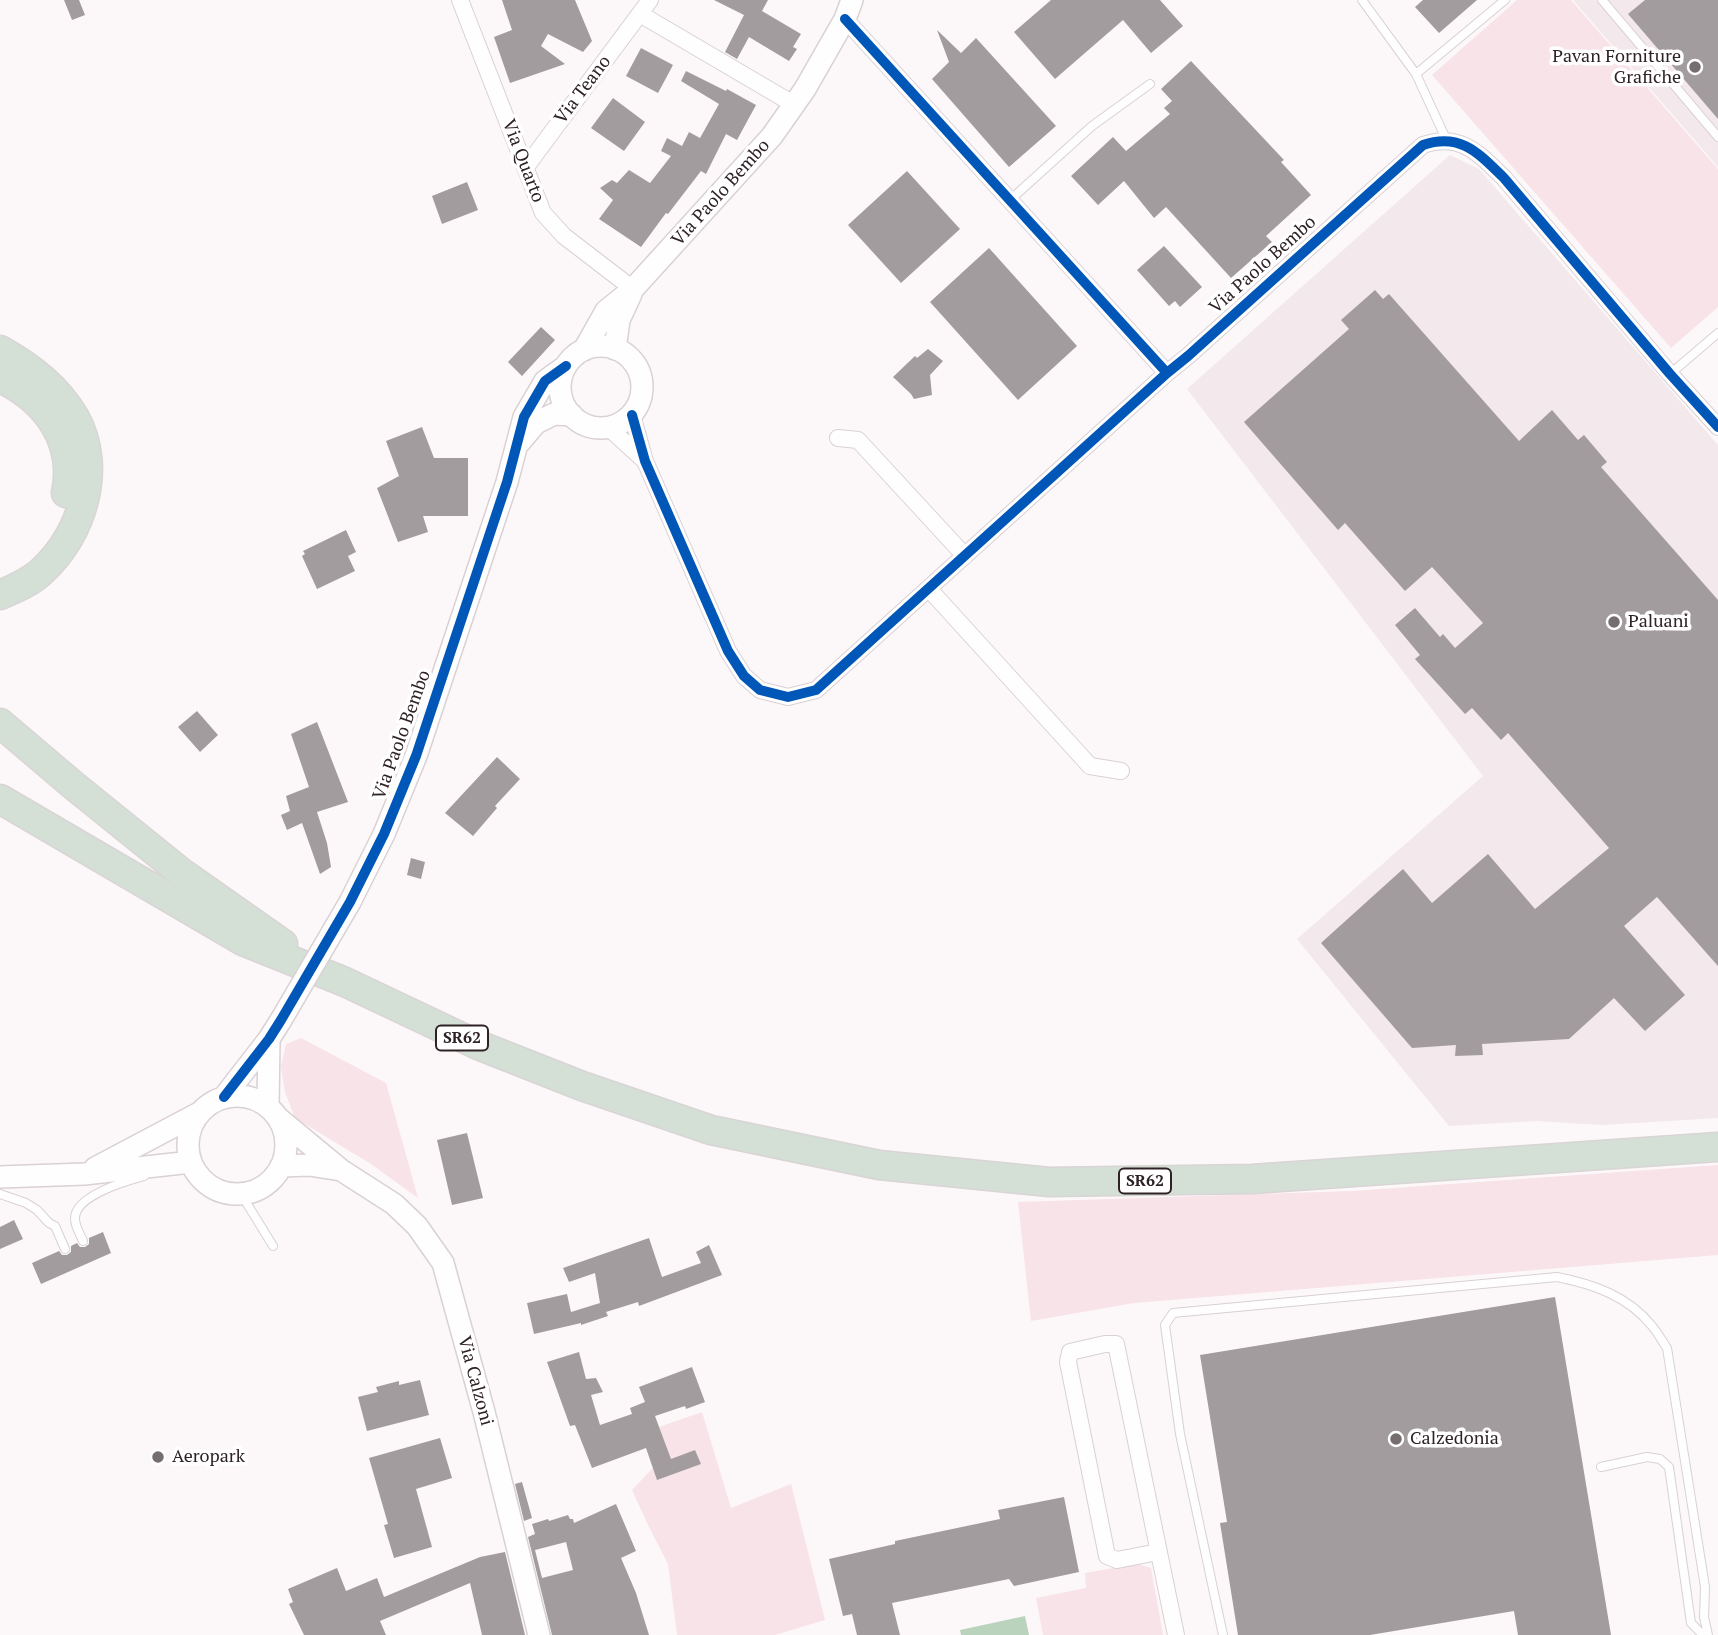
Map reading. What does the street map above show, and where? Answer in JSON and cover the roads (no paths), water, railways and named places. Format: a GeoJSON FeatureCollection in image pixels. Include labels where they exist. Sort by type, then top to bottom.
{"type":"FeatureCollection","features":[{"type":"Feature","properties":{"kind":"highway"},"geometry":{"type":"LineString","coordinates":[[0,349],[27,366],[54,390],[76,419],[85,448],[87,484],[79,517],[60,553],[40,573],[0,595]]}},
{"type":"Feature","properties":{"kind":"highway"},"geometry":{"type":"LineString","coordinates":[[0,378],[17,386],[39,403],[57,427],[66,454],[68,484],[62,511],[51,540],[32,558],[0,578]]}},
{"type":"Feature","properties":{"kind":"highway"},"geometry":{"type":"LineString","coordinates":[[0,704],[74,785]]}},
{"type":"Feature","properties":{"kind":"highway","name":"SR62"},"geometry":{"type":"LineString","coordinates":[[0,723],[193,881],[271,937],[345,982],[478,1045],[582,1086],[711,1130],[879,1165],[1049,1182],[1252,1179],[1718,1147]]}},
{"type":"Feature","properties":{"kind":"highway"},"geometry":{"type":"LineString","coordinates":[[0,799],[243,941],[345,982]]}},
{"type":"Feature","properties":{"kind":"street","name":"Via Quarto"},"geometry":{"type":"LineString","coordinates":[[460,0],[543,213],[564,236],[633,289]]}},
{"type":"Feature","properties":{"kind":"street","name":"Via Teano"},"geometry":{"type":"LineString","coordinates":[[526,167],[650,0]]}},
{"type":"Feature","properties":{"kind":"street","name":"Via Paolo Bembo"},"geometry":{"type":"LineString","coordinates":[[84,1174],[224,1097],[275,1029],[350,902],[384,834],[416,756],[507,482],[524,417],[545,381],[584,350],[606,311],[633,289],[772,136],[795,105],[848,10],[1009,200],[1167,373],[1423,145],[1434,141],[1447,141]]}},
{"type":"Feature","properties":{"kind":"street"},"geometry":{"type":"LineString","coordinates":[[640,14],[795,105]]}},
{"type":"Feature","properties":{"kind":"street"},"geometry":{"type":"LineString","coordinates":[[1447,141],[1474,149],[1504,178],[1718,427]]}},
{"type":"Feature","properties":{"kind":"street","name":"Via Paolo Bembo"},"geometry":{"type":"LineString","coordinates":[[615,349],[619,320],[633,289]]}},
{"type":"Feature","properties":{"kind":"street"},"geometry":{"type":"LineString","coordinates":[[566,366],[562,375],[562,397],[565,407],[583,424],[609,428],[632,415],[639,404],[642,390],[636,365],[627,355],[605,346],[584,350]]}},
{"type":"Feature","properties":{"kind":"street"},"geometry":{"type":"LineString","coordinates":[[632,415],[645,461],[728,651],[744,676],[760,690],[788,697],[816,690],[1167,373]]}},
{"type":"Feature","properties":{"kind":"street","name":"Via Paolo Bembo"},"geometry":{"type":"LineString","coordinates":[[518,444],[536,423],[554,414],[572,415]]}},
{"type":"Feature","properties":{"kind":"street"},"geometry":{"type":"LineString","coordinates":[[609,428],[645,461]]}},
{"type":"Feature","properties":{"kind":"street"},"geometry":{"type":"LineString","coordinates":[[838,438],[858,440],[965,556]]}},
{"type":"Feature","properties":{"kind":"street"},"geometry":{"type":"LineString","coordinates":[[929,589],[1090,766],[1121,771]]}},
{"type":"Feature","properties":{"kind":"street","name":"Via Paolo Bembo"},"geometry":{"type":"LineString","coordinates":[[275,1029],[272,1112],[283,1128],[286,1141],[281,1166]]}},
{"type":"Feature","properties":{"kind":"street"},"geometry":{"type":"LineString","coordinates":[[224,1097],[254,1099],[272,1112]]}},
{"type":"Feature","properties":{"kind":"street","name":"Via Calzoni"},"geometry":{"type":"LineString","coordinates":[[272,1112],[341,1170],[394,1204],[417,1226],[443,1263],[539,1635]]}},
{"type":"Feature","properties":{"kind":"street"},"geometry":{"type":"LineString","coordinates":[[199,1113],[188,1136],[188,1149],[191,1162],[205,1182],[216,1189],[241,1194],[265,1185],[281,1166]]}},
{"type":"Feature","properties":{"kind":"street","name":"Via Paolo Bembo"},"geometry":{"type":"LineString","coordinates":[[0,1177],[84,1174],[191,1162]]}},
{"type":"Feature","properties":{"kind":"street","name":"Via Calzoni"},"geometry":{"type":"LineString","coordinates":[[281,1166],[341,1170]]}},
{"type":"Feature","properties":{"kind":"street"},"geometry":{"type":"LineString","coordinates":[[1158,1552],[1118,1560],[1107,1556],[1068,1362],[1070,1352],[1116,1344],[1176,1635]]}},
{"type":"Feature","properties":{"kind":"lane"},"geometry":{"type":"LineString","coordinates":[[1362,0],[1416,74],[1447,141]]}},
{"type":"Feature","properties":{"kind":"lane"},"geometry":{"type":"LineString","coordinates":[[1416,74],[1505,0]]}},
{"type":"Feature","properties":{"kind":"lane"},"geometry":{"type":"LineString","coordinates":[[1602,0],[1718,137]]}},
{"type":"Feature","properties":{"kind":"lane"},"geometry":{"type":"LineString","coordinates":[[1009,200],[1091,126],[1150,84]]}},
{"type":"Feature","properties":{"kind":"lane"},"geometry":{"type":"LineString","coordinates":[[1670,374],[1718,332]]}},
{"type":"Feature","properties":{"kind":"lane"},"geometry":{"type":"LineString","coordinates":[[83,1241],[75,1220],[77,1209],[85,1202],[124,1182],[191,1162]]}},
{"type":"Feature","properties":{"kind":"lane"},"geometry":{"type":"LineString","coordinates":[[0,1194],[37,1210],[55,1226],[65,1249]]}},
{"type":"Feature","properties":{"kind":"lane"},"geometry":{"type":"LineString","coordinates":[[241,1194],[273,1246]]}},
{"type":"Feature","properties":{"kind":"lane"},"geometry":{"type":"LineString","coordinates":[[1223,1635],[1180,1434],[1165,1325],[1173,1313],[1557,1277],[1585,1283],[1622,1298],[1651,1324],[1667,1348],[1705,1587],[1706,1635]]}},
{"type":"Feature","properties":{"kind":"lane"},"geometry":{"type":"LineString","coordinates":[[1601,1466],[1647,1457],[1660,1459],[1669,1467],[1691,1623],[1706,1635]]}},
{"type":"Feature","properties":{"kind":"place","name":"Pavan Forniture Grafiche"},"geometry":{"type":"Point","coordinates":[1695,67]}},
{"type":"Feature","properties":{"kind":"place","name":"Paluani"},"geometry":{"type":"Point","coordinates":[1614,622]}},
{"type":"Feature","properties":{"kind":"place","name":"Calzedonia"},"geometry":{"type":"Point","coordinates":[1396,1439]}},
{"type":"Feature","properties":{"kind":"place","name":"Aeropark"},"geometry":{"type":"Point","coordinates":[158,1457]}}]}
